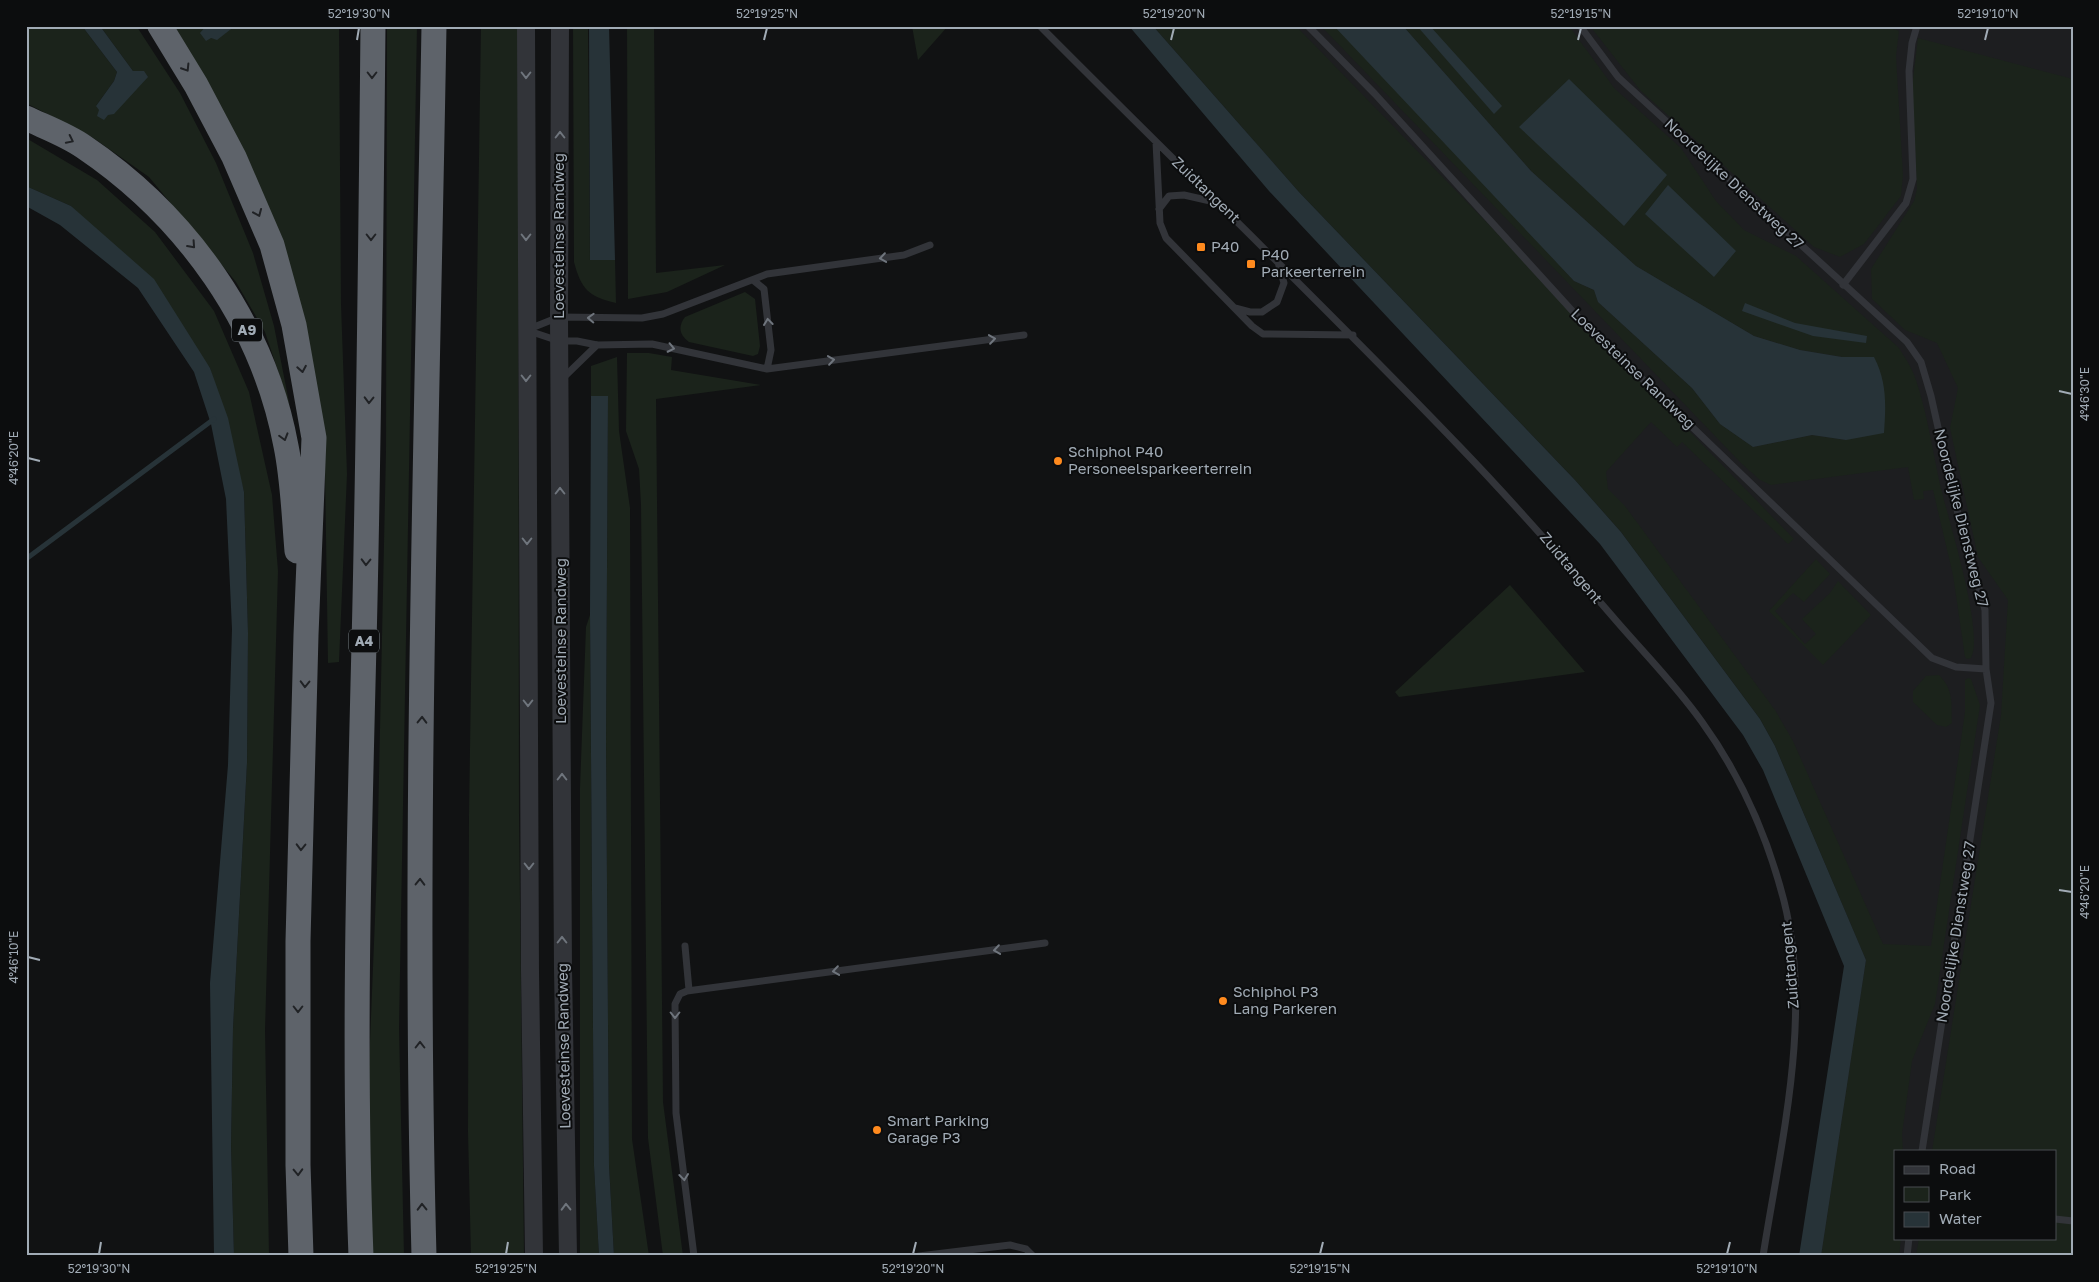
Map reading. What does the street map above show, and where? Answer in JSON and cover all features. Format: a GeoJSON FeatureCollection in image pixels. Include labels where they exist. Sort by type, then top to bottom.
{"type":"FeatureCollection","features":[{"type":"Feature","properties":{"kind":"highway"},"geometry":{"type":"LineString","coordinates":[[160,26],[196,85],[234,157],[272,245],[294,325],[314,438],[306,636],[298,941],[298,1165],[301,1256]]}},
{"type":"Feature","properties":{"kind":"highway","name":"A4"},"geometry":{"type":"LineString","coordinates":[[361,1256],[358,1172],[358,892],[370,367],[373,26]]}},
{"type":"Feature","properties":{"kind":"highway"},"geometry":{"type":"LineString","coordinates":[[424,1256],[420,1094],[420,909],[434,26]]}},
{"type":"Feature","properties":{"kind":"highway","name":"A9"},"geometry":{"type":"LineString","coordinates":[[26,118],[83,146],[137,188],[196,249],[238,310],[265,369],[286,446],[306,636]]}},
{"type":"Feature","properties":{"kind":"street"},"geometry":{"type":"LineString","coordinates":[[526,26],[530,971],[534,1256]]}},
{"type":"Feature","properties":{"kind":"street","name":"Loevesteinse Randweg"},"geometry":{"type":"LineString","coordinates":[[560,26],[559,341],[563,969],[568,1256]]}},
{"type":"Feature","properties":{"kind":"lane","name":"Zuidtangent"},"geometry":{"type":"LineString","coordinates":[[1040,26],[1354,335],[1531,521],[1701,720],[1737,777],[1761,825],[1784,903],[1792,943],[1795,1026],[1791,1073],[1763,1256]]}},
{"type":"Feature","properties":{"kind":"lane","name":"Loevesteinse Randweg"},"geometry":{"type":"LineString","coordinates":[[1308,26],[1375,94],[1577,316],[1932,658],[1956,667],[1986,670]]}},
{"type":"Feature","properties":{"kind":"lane","name":"Noordelijke Dienstweg 27"},"geometry":{"type":"LineString","coordinates":[[1580,26],[1618,77],[1843,286],[1907,342],[1921,362],[1932,396],[1954,499],[1984,610],[1986,670],[1991,703],[1922,1150]]}},
{"type":"Feature","properties":{"kind":"lane"},"geometry":{"type":"LineString","coordinates":[[1843,286],[1906,203],[1913,179],[1908,71],[1912,43],[1917,26]]}},
{"type":"Feature","properties":{"kind":"lane"},"geometry":{"type":"LineString","coordinates":[[1156,142],[1160,223],[1166,238],[1235,308],[1263,334],[1354,335]]}},
{"type":"Feature","properties":{"kind":"lane"},"geometry":{"type":"LineString","coordinates":[[1159,209],[1169,196],[1177,195],[1221,204]]}},
{"type":"Feature","properties":{"kind":"lane"},"geometry":{"type":"LineString","coordinates":[[526,330],[559,317],[642,318],[663,314],[767,274],[904,254],[930,245]]}},
{"type":"Feature","properties":{"kind":"lane"},"geometry":{"type":"LineString","coordinates":[[1235,308],[1250,312],[1262,312],[1277,302],[1284,283],[1278,262]]}},
{"type":"Feature","properties":{"kind":"lane"},"geometry":{"type":"LineString","coordinates":[[753,280],[764,289],[771,350],[767,369]]}},
{"type":"Feature","properties":{"kind":"lane"},"geometry":{"type":"LineString","coordinates":[[526,330],[559,341],[578,341],[597,345],[652,344],[767,369],[1024,335]]}},
{"type":"Feature","properties":{"kind":"lane"},"geometry":{"type":"LineString","coordinates":[[560,381],[597,345]]}},
{"type":"Feature","properties":{"kind":"lane"},"geometry":{"type":"LineString","coordinates":[[694,1256],[676,1113],[675,1004],[680,994],[690,990],[1045,943]]}},
{"type":"Feature","properties":{"kind":"lane"},"geometry":{"type":"LineString","coordinates":[[685,946],[690,990]]}},
{"type":"Feature","properties":{"kind":"lane"},"geometry":{"type":"LineString","coordinates":[[2056,1219],[2073,1222]]}},
{"type":"Feature","properties":{"kind":"lane"},"geometry":{"type":"LineString","coordinates":[[1906,1256],[1909,1240]]}},
{"type":"Feature","properties":{"kind":"lane"},"geometry":{"type":"LineString","coordinates":[[919,1256],[1010,1245],[1026,1250],[1033,1256]]}},
{"type":"Feature","properties":{"kind":"shaded area"},"geometry":{"type":"Polygon","coordinates":[[[1159,26],[2073,26],[2073,1256],[1819,1256],[1866,960],[1767,724],[1586,478],[1264,153],[1159,26]]]}},
{"type":"Feature","properties":{"kind":"green space"},"geometry":{"type":"Polygon","coordinates":[[[26,26],[82,26],[117,72],[114,81],[96,106],[133,71],[100,26],[136,26],[139,30],[180,93],[216,163],[253,253],[274,326],[290,407],[265,332],[236,282],[149,177],[92,137],[26,103],[26,26]]]}},
{"type":"Feature","properties":{"kind":"green space"},"geometry":{"type":"Polygon","coordinates":[[[169,26],[206,26],[204,30],[211,38],[217,39],[235,26],[339,26],[341,304],[347,474],[339,662],[328,663],[325,473],[304,324],[169,26]]]}},
{"type":"Feature","properties":{"kind":"green space"},"geometry":{"type":"Polygon","coordinates":[[[387,26],[417,26],[399,1028],[404,1256],[373,1256],[367,1116],[377,869],[386,451],[387,26]]]}},
{"type":"Feature","properties":{"kind":"green space"},"geometry":{"type":"Polygon","coordinates":[[[481,26],[518,26],[519,814],[524,1256],[471,1256],[468,1132],[469,815],[481,26]]]}},
{"type":"Feature","properties":{"kind":"green space"},"geometry":{"type":"Polygon","coordinates":[[[573,26],[588,26],[590,260],[615,260],[616,303],[593,295],[583,285],[574,262],[573,26]]]}},
{"type":"Feature","properties":{"kind":"green space"},"geometry":{"type":"Polygon","coordinates":[[[627,26],[654,26],[656,273],[725,265],[667,292],[628,299],[627,26]]]}},
{"type":"Feature","properties":{"kind":"green space"},"geometry":{"type":"Polygon","coordinates":[[[912,26],[948,26],[918,60],[912,26]]]}},
{"type":"Feature","properties":{"kind":"green space"},"geometry":{"type":"Polygon","coordinates":[[[1153,26],[1296,26],[1794,539],[1788,544],[1682,442],[1677,447],[1651,422],[1606,472],[1608,489],[1625,506],[1775,710],[1793,741],[1883,944],[1931,946],[1965,712],[1965,680],[1971,679],[1980,705],[1935,1004],[1912,1061],[1902,1134],[1903,1150],[1894,1150],[1894,1240],[1901,1240],[1899,1256],[1821,1256],[1866,960],[1775,746],[1760,719],[1621,532],[1575,480],[1299,192],[1153,26]]]}},
{"type":"Feature","properties":{"kind":"green space"},"geometry":{"type":"Polygon","coordinates":[[[1321,26],[1340,26],[1574,281],[1594,290],[1598,302],[1692,388],[1720,424],[1753,447],[1812,435],[1846,440],[1874,357],[1842,357],[1800,350],[1754,336],[1636,266],[1531,171],[1403,26],[1569,26],[1615,89],[1681,148],[1716,201],[1744,230],[1796,256],[1898,347],[1912,371],[1920,392],[1939,480],[1963,572],[1973,624],[1974,644],[1971,658],[1967,659],[1965,657],[1953,575],[1933,490],[1923,491],[1924,499],[1914,500],[1908,467],[1771,485],[1760,480],[1742,464],[1321,26]]]}},
{"type":"Feature","properties":{"kind":"green space"},"geometry":{"type":"Polygon","coordinates":[[[1590,26],[1886,26],[1899,31],[1896,56],[1903,175],[1901,196],[1864,244],[1840,257],[1814,247],[1640,90],[1590,26]]]}},
{"type":"Feature","properties":{"kind":"green space"},"geometry":{"type":"Polygon","coordinates":[[[1918,38],[2073,79],[2073,1256],[1916,1256],[1919,1240],[2056,1240],[2056,1150],[1932,1150],[2001,715],[2008,600],[1978,557],[1950,428],[1958,388],[1937,343],[1905,330],[1872,299],[1871,269],[1914,201],[1917,189],[1912,87],[1918,38]]]}},
{"type":"Feature","properties":{"kind":"green space"},"geometry":{"type":"Polygon","coordinates":[[[26,138],[97,180],[155,232],[214,311],[249,392],[272,495],[278,571],[265,1030],[269,1256],[234,1256],[231,1146],[233,1028],[247,763],[248,633],[244,492],[210,368],[71,206],[26,186],[26,138]]]}},
{"type":"Feature","properties":{"kind":"green space"},"geometry":{"type":"Polygon","coordinates":[[[745,292],[755,299],[760,346],[758,354],[753,356],[689,342],[683,336],[681,324],[685,317],[745,292]]]}},
{"type":"Feature","properties":{"kind":"green space"},"geometry":{"type":"Polygon","coordinates":[[[627,353],[649,353],[672,357],[671,370],[761,385],[656,399],[663,1102],[683,1256],[663,1256],[648,1138],[641,505],[639,469],[626,431],[627,353]]]}},
{"type":"Feature","properties":{"kind":"green space"},"geometry":{"type":"Polygon","coordinates":[[[617,357],[619,431],[630,508],[632,1139],[649,1256],[614,1256],[609,1165],[606,742],[608,396],[591,396],[591,366],[617,357]]]}},
{"type":"Feature","properties":{"kind":"green space"},"geometry":{"type":"Polygon","coordinates":[[[1816,559],[1830,574],[1804,602],[1793,593],[1775,611],[1805,644],[1816,634],[1802,619],[1830,593],[1838,581],[1871,615],[1823,665],[1769,611],[1816,559]]]}},
{"type":"Feature","properties":{"kind":"green space"},"geometry":{"type":"Polygon","coordinates":[[[1510,585],[1585,672],[1399,697],[1395,692],[1510,585]]]}},
{"type":"Feature","properties":{"kind":"green space"},"geometry":{"type":"Polygon","coordinates":[[[590,615],[594,1166],[599,1256],[580,1256],[580,788],[586,627],[590,615]]]}},
{"type":"Feature","properties":{"kind":"green space"},"geometry":{"type":"Polygon","coordinates":[[[1939,675],[1947,686],[1951,697],[1952,723],[1946,727],[1937,725],[1913,702],[1913,691],[1926,676],[1939,675]]]}},
{"type":"Feature","properties":{"kind":"water"},"geometry":{"type":"Polygon","coordinates":[[[82,26],[100,26],[133,71],[144,71],[148,77],[114,114],[108,115],[104,120],[97,116],[99,110],[96,106],[114,81],[117,72],[82,26]]]}},
{"type":"Feature","properties":{"kind":"water"},"geometry":{"type":"Polygon","coordinates":[[[206,26],[235,26],[217,40],[211,38],[206,41],[200,33],[206,26]]]}},
{"type":"Feature","properties":{"kind":"water"},"geometry":{"type":"Polygon","coordinates":[[[589,26],[609,26],[615,260],[590,260],[589,26]]]}},
{"type":"Feature","properties":{"kind":"water"},"geometry":{"type":"Polygon","coordinates":[[[1129,26],[1153,26],[1299,192],[1575,480],[1621,532],[1760,719],[1775,746],[1866,960],[1821,1256],[1799,1256],[1844,966],[1763,770],[1743,735],[1600,544],[1269,191],[1129,26]]]}},
{"type":"Feature","properties":{"kind":"water"},"geometry":{"type":"Polygon","coordinates":[[[1334,26],[1403,26],[1531,171],[1636,266],[1754,336],[1800,350],[1842,357],[1874,357],[1881,375],[1885,394],[1884,433],[1846,440],[1812,435],[1753,447],[1720,424],[1692,388],[1598,302],[1594,290],[1574,281],[1334,26]]]}},
{"type":"Feature","properties":{"kind":"water"},"geometry":{"type":"Polygon","coordinates":[[[1417,26],[1430,26],[1502,106],[1494,114],[1417,26]]]}},
{"type":"Feature","properties":{"kind":"water"},"geometry":{"type":"Polygon","coordinates":[[[1569,79],[1667,175],[1624,226],[1519,127],[1569,79]]]}},
{"type":"Feature","properties":{"kind":"water"},"geometry":{"type":"Polygon","coordinates":[[[1668,185],[1736,251],[1714,277],[1645,214],[1668,185]]]}},
{"type":"Feature","properties":{"kind":"water"},"geometry":{"type":"Polygon","coordinates":[[[26,186],[71,206],[154,279],[210,368],[228,418],[244,492],[248,633],[247,763],[233,1028],[231,1146],[234,1256],[214,1256],[210,983],[228,765],[232,629],[226,499],[211,424],[194,372],[138,288],[60,225],[26,206],[26,186]]]}},
{"type":"Feature","properties":{"kind":"water"},"geometry":{"type":"Polygon","coordinates":[[[1745,303],[1795,323],[1867,336],[1866,343],[1813,336],[1742,311],[1745,303]]]}},
{"type":"Feature","properties":{"kind":"water"},"geometry":{"type":"Polygon","coordinates":[[[591,396],[608,396],[606,742],[609,1165],[614,1256],[599,1256],[594,1166],[590,615],[591,396]]]}},
{"type":"Feature","properties":{"kind":"waterway"},"geometry":{"type":"LineString","coordinates":[[26,559],[214,419]]}},
{"type":"Feature","properties":{"kind":"place","name":"P40"},"geometry":{"type":"Point","coordinates":[1201,247]}},
{"type":"Feature","properties":{"kind":"place","name":"P40 Parkeerterrein"},"geometry":{"type":"Point","coordinates":[1251,264]}},
{"type":"Feature","properties":{"kind":"place","name":"Schiphol P40 Personeelsparkeerterrein"},"geometry":{"type":"Point","coordinates":[1058,461]}},
{"type":"Feature","properties":{"kind":"place","name":"Schiphol P3 Lang Parkeren"},"geometry":{"type":"Point","coordinates":[1223,1001]}},
{"type":"Feature","properties":{"kind":"place","name":"Smart Parking Garage P3"},"geometry":{"type":"Point","coordinates":[877,1130]}}]}
